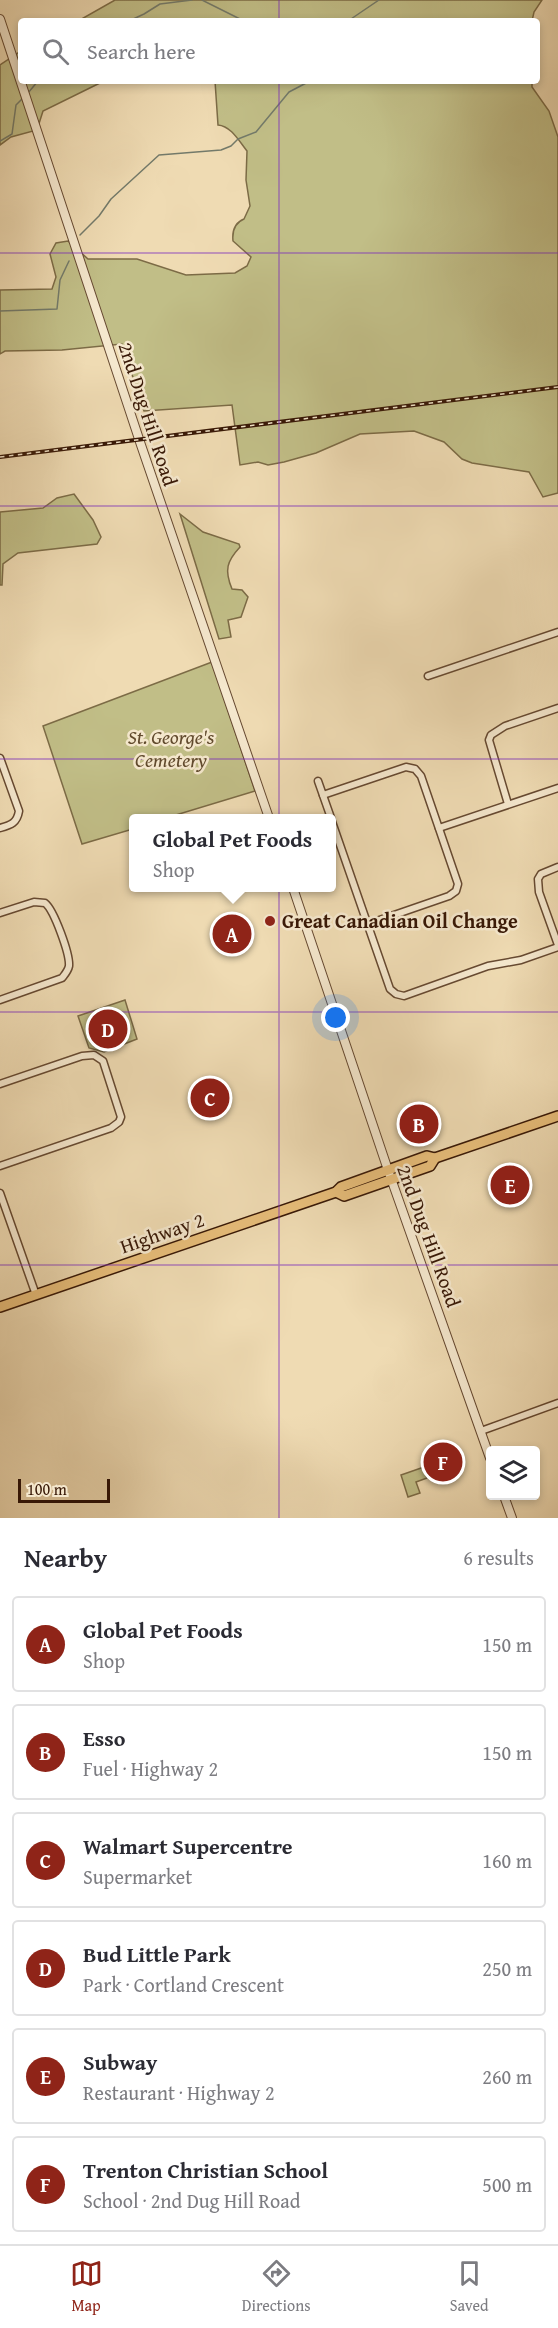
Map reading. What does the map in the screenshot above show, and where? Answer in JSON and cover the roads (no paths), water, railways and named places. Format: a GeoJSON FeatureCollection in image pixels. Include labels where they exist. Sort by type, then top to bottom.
{"type":"FeatureCollection","features":[{"type":"Feature","properties":{"kind":"main road","name":"Highway 2"},"geometry":{"type":"LineString","coordinates":[[0,1307],[336,1192],[344,1196],[389,1175],[430,1166],[435,1158],[558,1116]]}},
{"type":"Feature","properties":{"kind":"street","name":"2nd Dug Hill Road"},"geometry":{"type":"LineString","coordinates":[[0,18],[18,73]]}},
{"type":"Feature","properties":{"kind":"street","name":"2nd Dug Hill Road"},"geometry":{"type":"LineString","coordinates":[[22,84],[136,431],[267,814]]}},
{"type":"Feature","properties":{"kind":"street"},"geometry":{"type":"LineString","coordinates":[[428,676],[558,632]]}},
{"type":"Feature","properties":{"kind":"street"},"geometry":{"type":"LineString","coordinates":[[508,804],[489,740],[491,735],[505,726],[558,708]]}},
{"type":"Feature","properties":{"kind":"street"},"geometry":{"type":"LineString","coordinates":[[0,758],[19,811],[13,824],[0,828]]}},
{"type":"Feature","properties":{"kind":"street"},"geometry":{"type":"LineString","coordinates":[[323,795],[406,767],[415,769],[421,776],[458,884],[456,891],[449,896],[368,924]]}},
{"type":"Feature","properties":{"kind":"street"},"geometry":{"type":"LineString","coordinates":[[318,781],[329,814]]}},
{"type":"Feature","properties":{"kind":"street"},"geometry":{"type":"LineString","coordinates":[[439,828],[558,788]]}},
{"type":"Feature","properties":{"kind":"street"},"geometry":{"type":"LineString","coordinates":[[336,841],[390,989],[404,996],[488,966],[521,960],[558,946],[538,886],[541,874],[558,867]]}},
{"type":"Feature","properties":{"kind":"street","name":"2nd Dug Hill Road"},"geometry":{"type":"LineString","coordinates":[[293,892],[389,1175],[486,1446]]}},
{"type":"Feature","properties":{"kind":"street"},"geometry":{"type":"LineString","coordinates":[[0,913],[34,902],[45,903],[52,911],[69,968],[62,978],[0,1000]]}},
{"type":"Feature","properties":{"kind":"street"},"geometry":{"type":"LineString","coordinates":[[0,1084],[82,1056],[94,1055],[103,1061],[121,1118],[116,1126],[111,1128],[0,1166]]}},
{"type":"Feature","properties":{"kind":"street"},"geometry":{"type":"LineString","coordinates":[[0,1194],[36,1295]]}},
{"type":"Feature","properties":{"kind":"street"},"geometry":{"type":"LineString","coordinates":[[481,1431],[558,1403]]}},
{"type":"Feature","properties":{"kind":"street"},"geometry":{"type":"LineString","coordinates":[[505,1500],[512,1518]]}},
{"type":"Feature","properties":{"kind":"waterway"},"geometry":{"type":"LineString","coordinates":[[135,18],[160,4],[192,0]]}},
{"type":"Feature","properties":{"kind":"waterway"},"geometry":{"type":"LineString","coordinates":[[202,0],[238,18]]}},
{"type":"Feature","properties":{"kind":"waterway"},"geometry":{"type":"LineString","coordinates":[[352,18],[379,0]]}},
{"type":"Feature","properties":{"kind":"waterway"},"geometry":{"type":"LineString","coordinates":[[28,93],[36,84]]}},
{"type":"Feature","properties":{"kind":"waterway"},"geometry":{"type":"LineString","coordinates":[[80,235],[99,216],[111,199],[159,155],[221,150],[231,146],[238,139],[256,132],[289,92],[304,84]]}},
{"type":"Feature","properties":{"kind":"waterway"},"geometry":{"type":"LineString","coordinates":[[0,141],[12,134],[16,105],[23,98]]}},
{"type":"Feature","properties":{"kind":"waterway"},"geometry":{"type":"LineString","coordinates":[[0,311],[57,309],[60,280],[69,261]]}},
{"type":"Feature","properties":{"kind":"railway"},"geometry":{"type":"LineString","coordinates":[[0,457],[558,387]]}},
{"type":"Feature","properties":{"kind":"place","name":"Great Canadian Oil Change"},"geometry":{"type":"Point","coordinates":[270,921]}},
{"type":"Feature","properties":{"kind":"place","name":"Global Pet Foods"},"geometry":{"type":"Point","coordinates":[232,934]}},
{"type":"Feature","properties":{"kind":"place","name":"Bud Little Park"},"geometry":{"type":"Point","coordinates":[108,1029]}},
{"type":"Feature","properties":{"kind":"place","name":"Walmart Supercentre"},"geometry":{"type":"Point","coordinates":[210,1098]}},
{"type":"Feature","properties":{"kind":"place","name":"Esso"},"geometry":{"type":"Point","coordinates":[419,1124]}},
{"type":"Feature","properties":{"kind":"place","name":"Subway"},"geometry":{"type":"Point","coordinates":[510,1185]}},
{"type":"Feature","properties":{"kind":"place","name":"Trenton Christian School"},"geometry":{"type":"Point","coordinates":[443,1462]}},
{"type":"Feature","properties":{"kind":"park label","name":"St. George's Cemetery"},"geometry":{"type":"Point","coordinates":[171,748]}}]}
